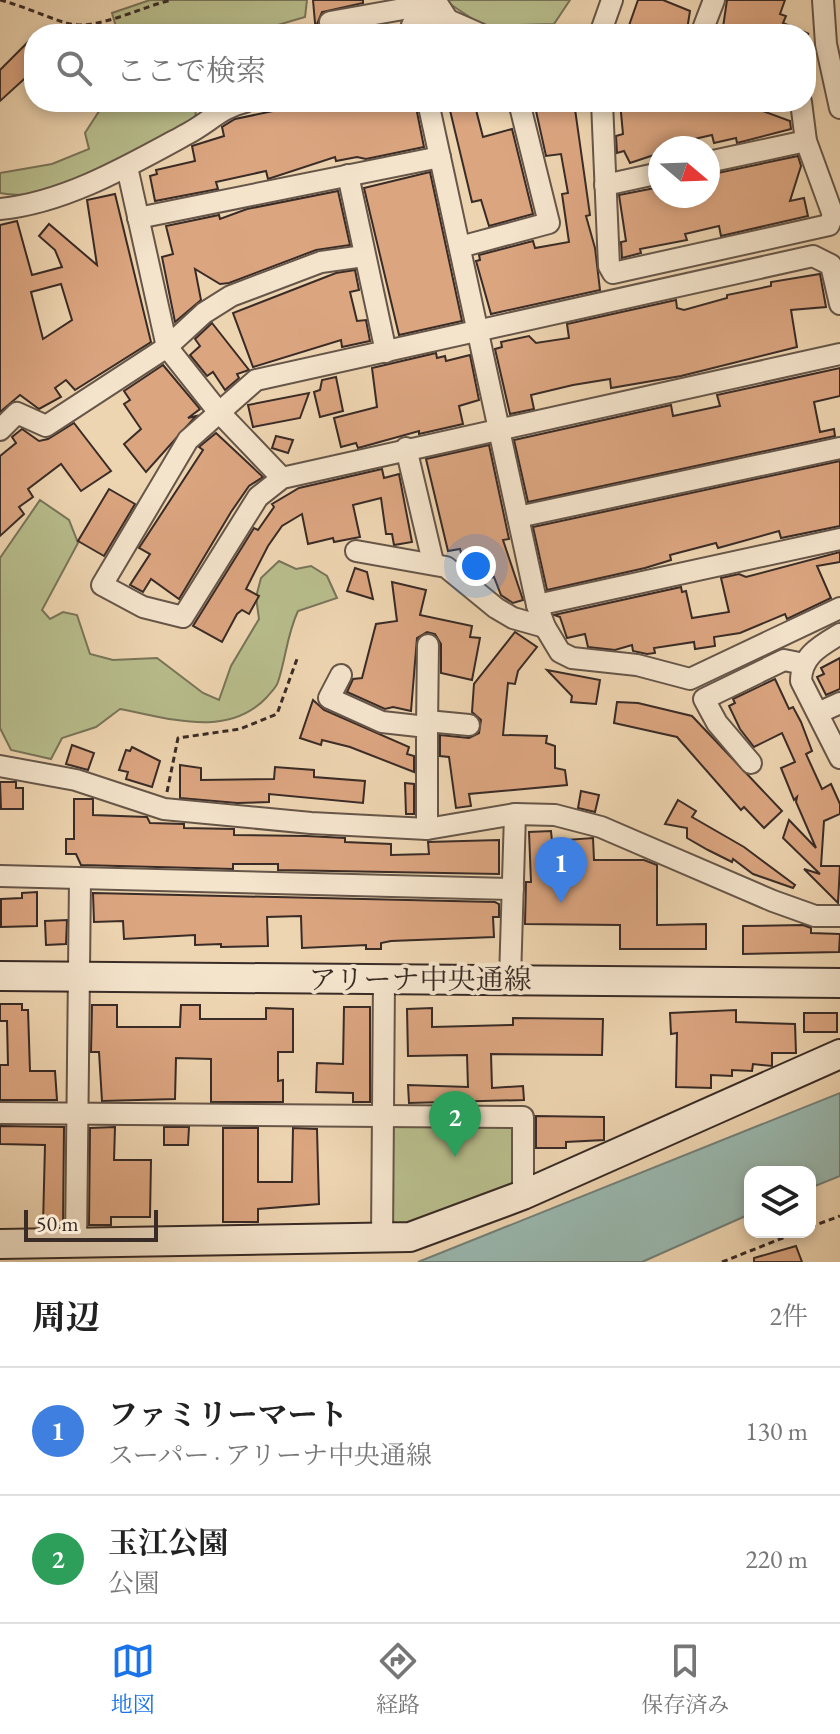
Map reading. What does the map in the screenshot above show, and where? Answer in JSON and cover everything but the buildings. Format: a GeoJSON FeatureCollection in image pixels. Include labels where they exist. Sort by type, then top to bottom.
{"type":"FeatureCollection","features":[{"type":"Feature","properties":{"kind":"street"},"geometry":{"type":"LineString","coordinates":[[604,24],[612,0]]}},
{"type":"Feature","properties":{"kind":"street"},"geometry":{"type":"LineString","coordinates":[[705,24],[714,0]]}},
{"type":"Feature","properties":{"kind":"street"},"geometry":{"type":"LineString","coordinates":[[823,0],[833,43],[840,108]]}},
{"type":"Feature","properties":{"kind":"street"},"geometry":{"type":"LineString","coordinates":[[330,22],[437,3],[448,20]]}},
{"type":"Feature","properties":{"kind":"street"},"geometry":{"type":"LineString","coordinates":[[419,24],[448,20],[457,24]]}},
{"type":"Feature","properties":{"kind":"street"},"geometry":{"type":"LineString","coordinates":[[0,209],[27,207],[127,167],[211,120],[219,112]]}},
{"type":"Feature","properties":{"kind":"street"},"geometry":{"type":"LineString","coordinates":[[430,112],[537,605],[545,627],[560,652],[572,658],[637,665],[690,679],[840,608]]}},
{"type":"Feature","properties":{"kind":"street"},"geometry":{"type":"LineString","coordinates":[[460,247],[549,223],[521,112]]}},
{"type":"Feature","properties":{"kind":"street"},"geometry":{"type":"LineString","coordinates":[[602,112],[609,266],[613,273],[829,225],[833,215],[806,141],[802,112]]}},
{"type":"Feature","properties":{"kind":"street"},"geometry":{"type":"LineString","coordinates":[[720,159],[806,141]]}},
{"type":"Feature","properties":{"kind":"street"},"geometry":{"type":"LineString","coordinates":[[138,218],[440,157]]}},
{"type":"Feature","properties":{"kind":"street"},"geometry":{"type":"LineString","coordinates":[[127,167],[167,347],[217,410],[282,478]]}},
{"type":"Feature","properties":{"kind":"street"},"geometry":{"type":"LineString","coordinates":[[348,175],[386,352]]}},
{"type":"Feature","properties":{"kind":"street"},"geometry":{"type":"LineString","coordinates":[[605,185],[648,176]]}},
{"type":"Feature","properties":{"kind":"street"},"geometry":{"type":"LineString","coordinates":[[0,430],[17,413],[46,426],[167,347],[204,313],[231,296],[321,262],[364,256]]}},
{"type":"Feature","properties":{"kind":"street"},"geometry":{"type":"LineString","coordinates":[[840,304],[831,265],[813,256],[256,380],[217,410],[188,440],[102,585],[143,607],[183,617],[238,524],[258,497],[282,478],[840,354]]}},
{"type":"Feature","properties":{"kind":"street"},"geometry":{"type":"LineString","coordinates":[[406,448],[433,562]]}},
{"type":"Feature","properties":{"kind":"street"},"geometry":{"type":"LineString","coordinates":[[518,517],[840,448]]}},
{"type":"Feature","properties":{"kind":"street"},"geometry":{"type":"LineString","coordinates":[[537,605],[840,539]]}},
{"type":"Feature","properties":{"kind":"street"},"geometry":{"type":"LineString","coordinates":[[356,551],[433,562],[446,567],[504,613],[545,627]]}},
{"type":"Feature","properties":{"kind":"street"},"geometry":{"type":"LineString","coordinates":[[840,634],[818,647],[804,664],[801,681],[840,758]]}},
{"type":"Feature","properties":{"kind":"street"},"geometry":{"type":"LineString","coordinates":[[427,829],[428,645]]}},
{"type":"Feature","properties":{"kind":"street"},"geometry":{"type":"LineString","coordinates":[[751,763],[717,723],[704,699],[784,660],[804,664]]}},
{"type":"Feature","properties":{"kind":"street"},"geometry":{"type":"LineString","coordinates":[[341,675],[329,698],[382,722],[469,725]]}},
{"type":"Feature","properties":{"kind":"street"},"geometry":{"type":"LineString","coordinates":[[818,713],[840,703]]}},
{"type":"Feature","properties":{"kind":"street"},"geometry":{"type":"LineString","coordinates":[[0,766],[76,780],[164,809],[311,823],[427,829],[515,814],[555,815],[601,827],[815,916],[840,916]]}},
{"type":"Feature","properties":{"kind":"street"},"geometry":{"type":"LineString","coordinates":[[510,979],[515,814]]}},
{"type":"Feature","properties":{"kind":"street"},"geometry":{"type":"LineString","coordinates":[[0,876],[513,889]]}},
{"type":"Feature","properties":{"kind":"street"},"geometry":{"type":"LineString","coordinates":[[76,1243],[80,879]]}},
{"type":"Feature","properties":{"kind":"street","name":"アリーナ中央通線"},"geometry":{"type":"LineString","coordinates":[[0,976],[840,983]]}},
{"type":"Feature","properties":{"kind":"street"},"geometry":{"type":"LineString","coordinates":[[382,1239],[384,979]]}},
{"type":"Feature","properties":{"kind":"street"},"geometry":{"type":"LineString","coordinates":[[0,1244],[410,1237],[523,1195],[836,1055]]}},
{"type":"Feature","properties":{"kind":"street"},"geometry":{"type":"LineString","coordinates":[[0,1113],[523,1117],[523,1195]]}},
{"type":"Feature","properties":{"kind":"path"},"geometry":{"type":"LineString","coordinates":[[0,0],[47,13],[68,24],[117,18],[172,0]]}},
{"type":"Feature","properties":{"kind":"path"},"geometry":{"type":"LineString","coordinates":[[164,809],[178,738],[240,729],[277,714],[297,659]]}},
{"type":"Feature","properties":{"kind":"path"},"geometry":{"type":"LineString","coordinates":[[816,1225],[840,1216]]}},
{"type":"Feature","properties":{"kind":"path"},"geometry":{"type":"LineString","coordinates":[[722,1262],[783,1238]]}},
{"type":"Feature","properties":{"kind":"green space"},"geometry":{"type":"Polygon","coordinates":[[[150,0],[307,0],[305,17],[281,24],[115,24],[112,13],[150,0]]]}},
{"type":"Feature","properties":{"kind":"green space"},"geometry":{"type":"Polygon","coordinates":[[[444,0],[570,0],[554,24],[480,24],[444,0]]]}},
{"type":"Feature","properties":{"kind":"green space"},"geometry":{"type":"Polygon","coordinates":[[[99,112],[196,112],[195,119],[126,158],[73,183],[22,195],[0,193],[0,173],[52,164],[89,149],[85,133],[99,112]]]}},
{"type":"Feature","properties":{"kind":"green space"},"geometry":{"type":"Polygon","coordinates":[[[40,500],[69,520],[78,543],[42,610],[50,619],[63,612],[77,615],[90,654],[113,660],[157,658],[203,693],[219,700],[231,666],[259,619],[256,597],[261,578],[279,561],[296,569],[311,566],[327,576],[337,598],[298,611],[277,684],[251,710],[234,718],[197,722],[120,709],[96,727],[62,738],[51,759],[11,750],[0,728],[0,558],[40,500]]]}},
{"type":"Feature","properties":{"kind":"green space"},"geometry":{"type":"Polygon","coordinates":[[[399,1121],[511,1121],[518,1128],[517,1185],[420,1222],[391,1222],[393,1128],[399,1121]]]}},
{"type":"Feature","properties":{"kind":"water"},"geometry":{"type":"Polygon","coordinates":[[[840,1093],[840,1176],[816,1186],[816,1166],[744,1166],[744,1217],[642,1262],[418,1262],[840,1093]]]}},
{"type":"Feature","properties":{"kind":"place","name":"ファミリーマート"},"geometry":{"type":"Point","coordinates":[561,903]}},
{"type":"Feature","properties":{"kind":"place","name":"玉江公園"},"geometry":{"type":"Point","coordinates":[455,1157]}}]}
